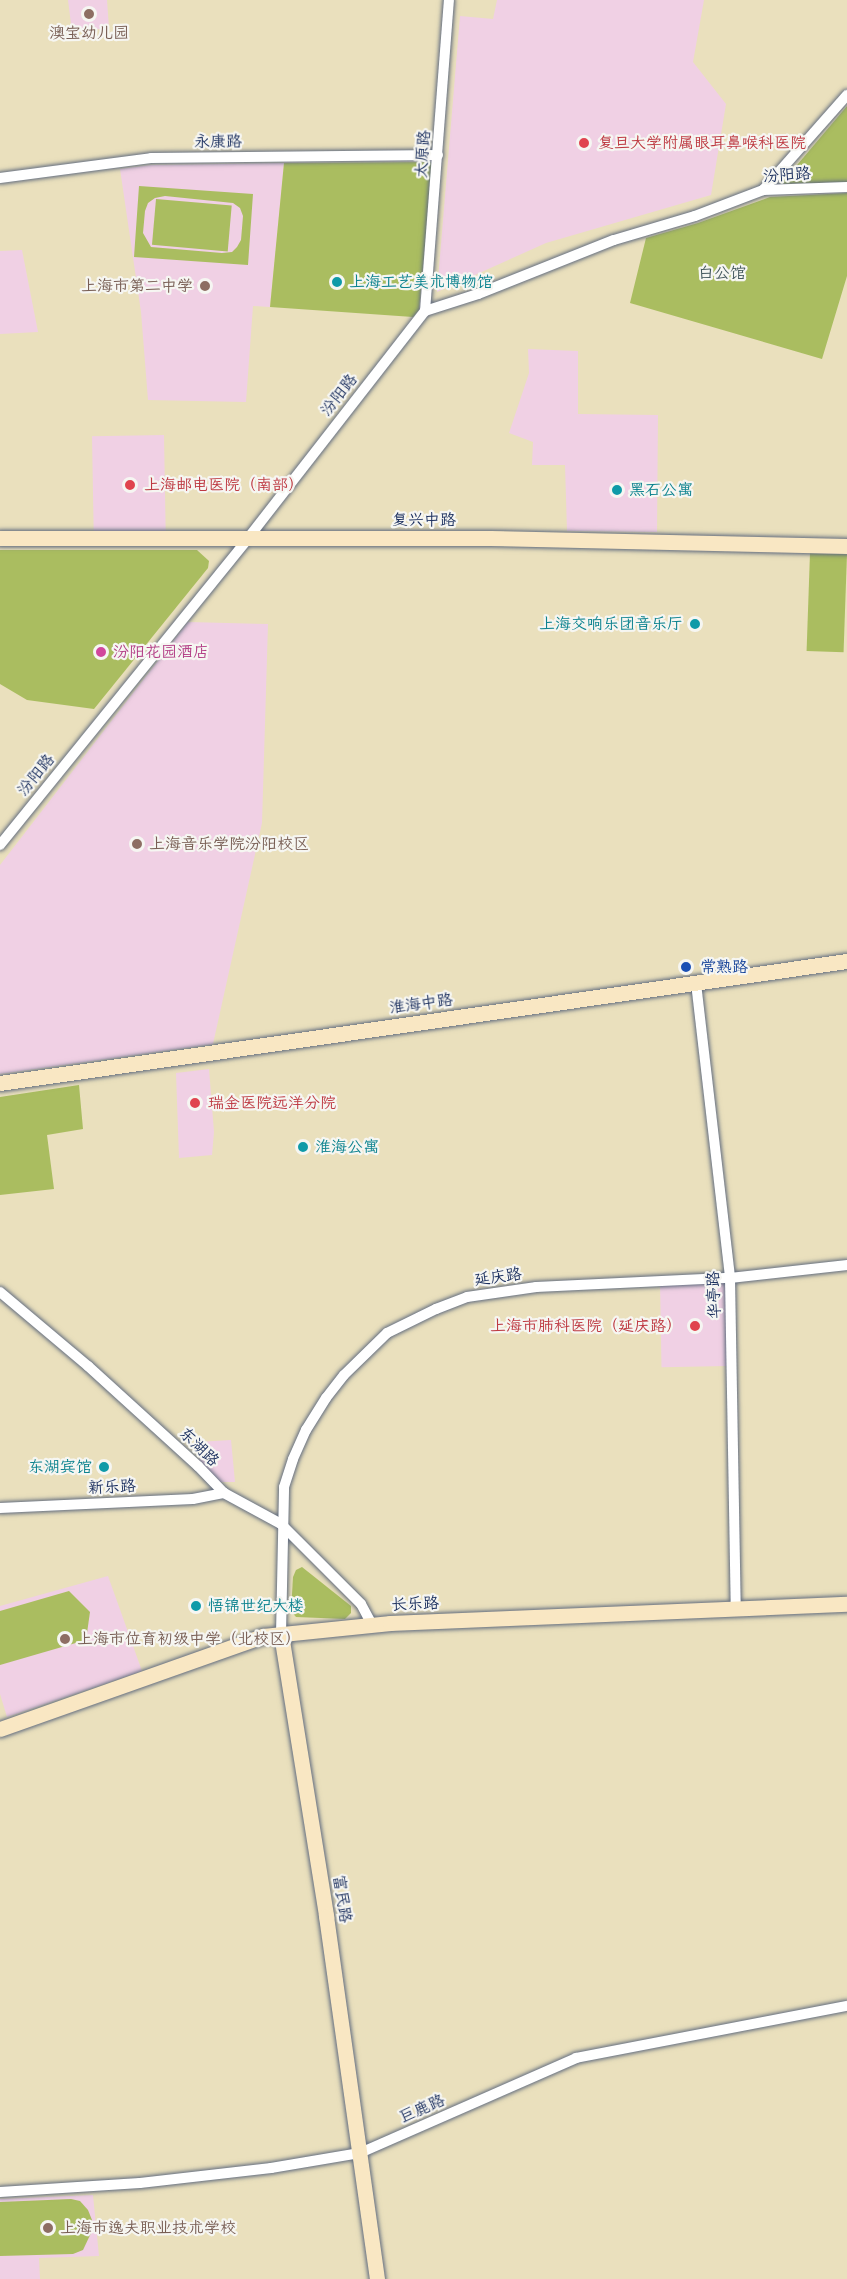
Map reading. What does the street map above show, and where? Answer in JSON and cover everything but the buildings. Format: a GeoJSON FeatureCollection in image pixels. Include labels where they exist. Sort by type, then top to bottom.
{"type":"FeatureCollection","features":[{"type":"Feature","properties":{"kind":"main road","name":"复兴中路"},"geometry":{"type":"LineString","coordinates":[[0,538],[501,538],[847,546]]}},
{"type":"Feature","properties":{"kind":"main road","name":"淮海中路"},"geometry":{"type":"LineString","coordinates":[[0,1083],[847,961]]}},
{"type":"Feature","properties":{"kind":"main road","name":"长乐路"},"geometry":{"type":"LineString","coordinates":[[0,1729],[263,1636],[372,1625],[495,1617],[847,1604]]}},
{"type":"Feature","properties":{"kind":"main road","name":"富民路"},"geometry":{"type":"LineString","coordinates":[[281,1634],[326,1916],[376,2279]]}},
{"type":"Feature","properties":{"kind":"street","name":"太原路"},"geometry":{"type":"LineString","coordinates":[[425,311],[449,0]]}},
{"type":"Feature","properties":{"kind":"street"},"geometry":{"type":"LineString","coordinates":[[763,190],[847,95]]}},
{"type":"Feature","properties":{"kind":"street","name":"永康路"},"geometry":{"type":"LineString","coordinates":[[0,178],[151,158],[438,154]]}},
{"type":"Feature","properties":{"kind":"street","name":"汾阳路"},"geometry":{"type":"LineString","coordinates":[[0,844],[249,537],[425,311],[478,294],[614,240],[695,216],[763,190],[847,187]]}},
{"type":"Feature","properties":{"kind":"street","name":"华亭路"},"geometry":{"type":"LineString","coordinates":[[696,982],[730,1278],[736,1609]]}},
{"type":"Feature","properties":{"kind":"street","name":"延庆路"},"geometry":{"type":"LineString","coordinates":[[281,1524],[284,1487],[306,1430],[344,1375],[368,1350],[397,1327],[467,1297],[536,1287],[730,1278],[847,1266]]}},
{"type":"Feature","properties":{"kind":"street","name":"东湖路"},"geometry":{"type":"LineString","coordinates":[[0,1292],[97,1373],[224,1493],[281,1524],[361,1604],[372,1625]]}},
{"type":"Feature","properties":{"kind":"street","name":"新乐路"},"geometry":{"type":"LineString","coordinates":[[0,1508],[193,1498],[224,1493]]}},
{"type":"Feature","properties":{"kind":"street","name":"富民路"},"geometry":{"type":"LineString","coordinates":[[281,1524],[281,1634]]}},
{"type":"Feature","properties":{"kind":"street","name":"巨鹿路"},"geometry":{"type":"LineString","coordinates":[[0,2192],[140,2183],[271,2168],[360,2153],[576,2058],[847,2006]]}},
{"type":"Feature","properties":{"kind":"shaded area","name":"澳宝幼儿园"},"geometry":{"type":"Polygon","coordinates":[[[68,0],[107,0],[109,28],[72,32],[68,0]]]}},
{"type":"Feature","properties":{"kind":"shaded area","name":"复旦大学附属眼耳鼻喉科医院"},"geometry":{"type":"Polygon","coordinates":[[[497,0],[704,0],[693,62],[726,104],[711,195],[546,243],[437,292],[460,16],[493,19],[497,0]]]}},
{"type":"Feature","properties":{"kind":"shaded area","name":"上海市第二中学"},"geometry":{"type":"Polygon","coordinates":[[[284,163],[270,307],[253,306],[246,402],[148,400],[141,312],[120,169],[151,165],[284,163]]]}},
{"type":"Feature","properties":{"kind":"shaded area"},"geometry":{"type":"Polygon","coordinates":[[[22,250],[38,332],[0,334],[0,251],[22,250]]]}},
{"type":"Feature","properties":{"kind":"shaded area"},"geometry":{"type":"Polygon","coordinates":[[[528,349],[578,351],[578,414],[658,415],[657,532],[567,531],[565,465],[532,465],[533,442],[509,433],[529,373],[528,349]]]}},
{"type":"Feature","properties":{"kind":"shaded area","name":"上海邮电医院（南部）"},"geometry":{"type":"Polygon","coordinates":[[[164,435],[166,532],[94,533],[92,436],[164,435]]]}},
{"type":"Feature","properties":{"kind":"shaded area","name":"上海音乐学院汾阳校区"},"geometry":{"type":"Polygon","coordinates":[[[188,622],[268,624],[262,823],[213,1044],[0,1074],[0,865],[188,622]]]}},
{"type":"Feature","properties":{"kind":"shaded area","name":"瑞金医院远洋分院"},"geometry":{"type":"Polygon","coordinates":[[[209,1069],[214,1132],[212,1155],[179,1158],[176,1073],[209,1069]]]}},
{"type":"Feature","properties":{"kind":"shaded area","name":"上海市肺科医院（延庆路）"},"geometry":{"type":"Polygon","coordinates":[[[726,1281],[727,1366],[661,1367],[660,1282],[726,1281]]]}},
{"type":"Feature","properties":{"kind":"shaded area"},"geometry":{"type":"Polygon","coordinates":[[[231,1440],[235,1482],[217,1482],[200,1463],[197,1442],[231,1440]]]}},
{"type":"Feature","properties":{"kind":"shaded area","name":"上海市位育初级中学（北校区）"},"geometry":{"type":"Polygon","coordinates":[[[108,1576],[142,1671],[7,1717],[0,1694],[0,1606],[108,1576]]]}},
{"type":"Feature","properties":{"kind":"shaded area","name":"上海市逸夫职业技术学校"},"geometry":{"type":"Polygon","coordinates":[[[93,2195],[99,2256],[39,2258],[40,2279],[0,2279],[0,2199],[93,2195]]]}},
{"type":"Feature","properties":{"kind":"green space"},"geometry":{"type":"Polygon","coordinates":[[[847,106],[847,182],[781,184],[847,106]]]}},
{"type":"Feature","properties":{"kind":"green space"},"geometry":{"type":"Polygon","coordinates":[[[433,162],[419,310],[413,317],[270,307],[284,163],[433,162]]]}},
{"type":"Feature","properties":{"kind":"green space"},"geometry":{"type":"Polygon","coordinates":[[[139,186],[253,194],[248,265],[134,257],[139,186]],[[165,196],[155,198],[148,203],[145,211],[143,233],[151,247],[232,252],[241,240],[243,216],[240,208],[233,203],[165,196]]]}},
{"type":"Feature","properties":{"kind":"green space","name":"白公馆"},"geometry":{"type":"Polygon","coordinates":[[[847,193],[847,276],[822,359],[630,303],[646,238],[698,223],[770,197],[847,193]]]}},
{"type":"Feature","properties":{"kind":"green space"},"geometry":{"type":"Polygon","coordinates":[[[156,199],[232,206],[228,251],[152,245],[156,199]]]}},
{"type":"Feature","properties":{"kind":"green space"},"geometry":{"type":"Polygon","coordinates":[[[0,550],[197,550],[209,561],[208,568],[94,709],[27,700],[0,684],[0,550]]]}},
{"type":"Feature","properties":{"kind":"green space"},"geometry":{"type":"Polygon","coordinates":[[[810,553],[847,554],[844,652],[807,651],[810,553]]]}},
{"type":"Feature","properties":{"kind":"green space"},"geometry":{"type":"Polygon","coordinates":[[[79,1085],[83,1129],[47,1135],[54,1189],[0,1195],[0,1097],[79,1085]]]}},
{"type":"Feature","properties":{"kind":"green space"},"geometry":{"type":"Polygon","coordinates":[[[302,1567],[351,1606],[351,1613],[345,1619],[296,1617],[291,1611],[293,1577],[296,1570],[302,1567]]]}},
{"type":"Feature","properties":{"kind":"green space"},"geometry":{"type":"Polygon","coordinates":[[[69,1591],[90,1612],[86,1640],[0,1665],[0,1611],[69,1591]]]}},
{"type":"Feature","properties":{"kind":"green space","name":"上海市逸夫职业技术学校"},"geometry":{"type":"Polygon","coordinates":[[[71,2199],[80,2201],[88,2210],[92,2220],[92,2231],[83,2250],[73,2254],[0,2256],[0,2202],[71,2199]]]}},
{"type":"Feature","properties":{"kind":"place","name":"澳宝幼儿园"},"geometry":{"type":"Point","coordinates":[89,14]}},
{"type":"Feature","properties":{"kind":"place","name":"复旦大学附属眼耳鼻喉科医院"},"geometry":{"type":"Point","coordinates":[584,143]}},
{"type":"Feature","properties":{"kind":"place","name":"上海工艺美术博物馆"},"geometry":{"type":"Point","coordinates":[337,282]}},
{"type":"Feature","properties":{"kind":"place","name":"上海市第二中学"},"geometry":{"type":"Point","coordinates":[205,286]}},
{"type":"Feature","properties":{"kind":"place","name":"上海邮电医院（南部）"},"geometry":{"type":"Point","coordinates":[130,485]}},
{"type":"Feature","properties":{"kind":"place","name":"黑石公寓"},"geometry":{"type":"Point","coordinates":[617,490]}},
{"type":"Feature","properties":{"kind":"place","name":"上海交响乐团音乐厅"},"geometry":{"type":"Point","coordinates":[695,624]}},
{"type":"Feature","properties":{"kind":"place","name":"汾阳花园酒店"},"geometry":{"type":"Point","coordinates":[101,652]}},
{"type":"Feature","properties":{"kind":"place","name":"上海音乐学院汾阳校区"},"geometry":{"type":"Point","coordinates":[137,844]}},
{"type":"Feature","properties":{"kind":"place","name":"常熟路"},"geometry":{"type":"Point","coordinates":[686,967]}},
{"type":"Feature","properties":{"kind":"place","name":"瑞金医院远洋分院"},"geometry":{"type":"Point","coordinates":[195,1103]}},
{"type":"Feature","properties":{"kind":"place","name":"淮海公寓"},"geometry":{"type":"Point","coordinates":[303,1147]}},
{"type":"Feature","properties":{"kind":"place","name":"上海市肺科医院（延庆路）"},"geometry":{"type":"Point","coordinates":[695,1326]}},
{"type":"Feature","properties":{"kind":"place","name":"东湖宾馆"},"geometry":{"type":"Point","coordinates":[104,1467]}},
{"type":"Feature","properties":{"kind":"place","name":"悟锦世纪大楼"},"geometry":{"type":"Point","coordinates":[196,1606]}},
{"type":"Feature","properties":{"kind":"place","name":"上海市位育初级中学（北校区）"},"geometry":{"type":"Point","coordinates":[65,1639]}},
{"type":"Feature","properties":{"kind":"place","name":"上海市逸夫职业技术学校"},"geometry":{"type":"Point","coordinates":[48,2228]}}]}
